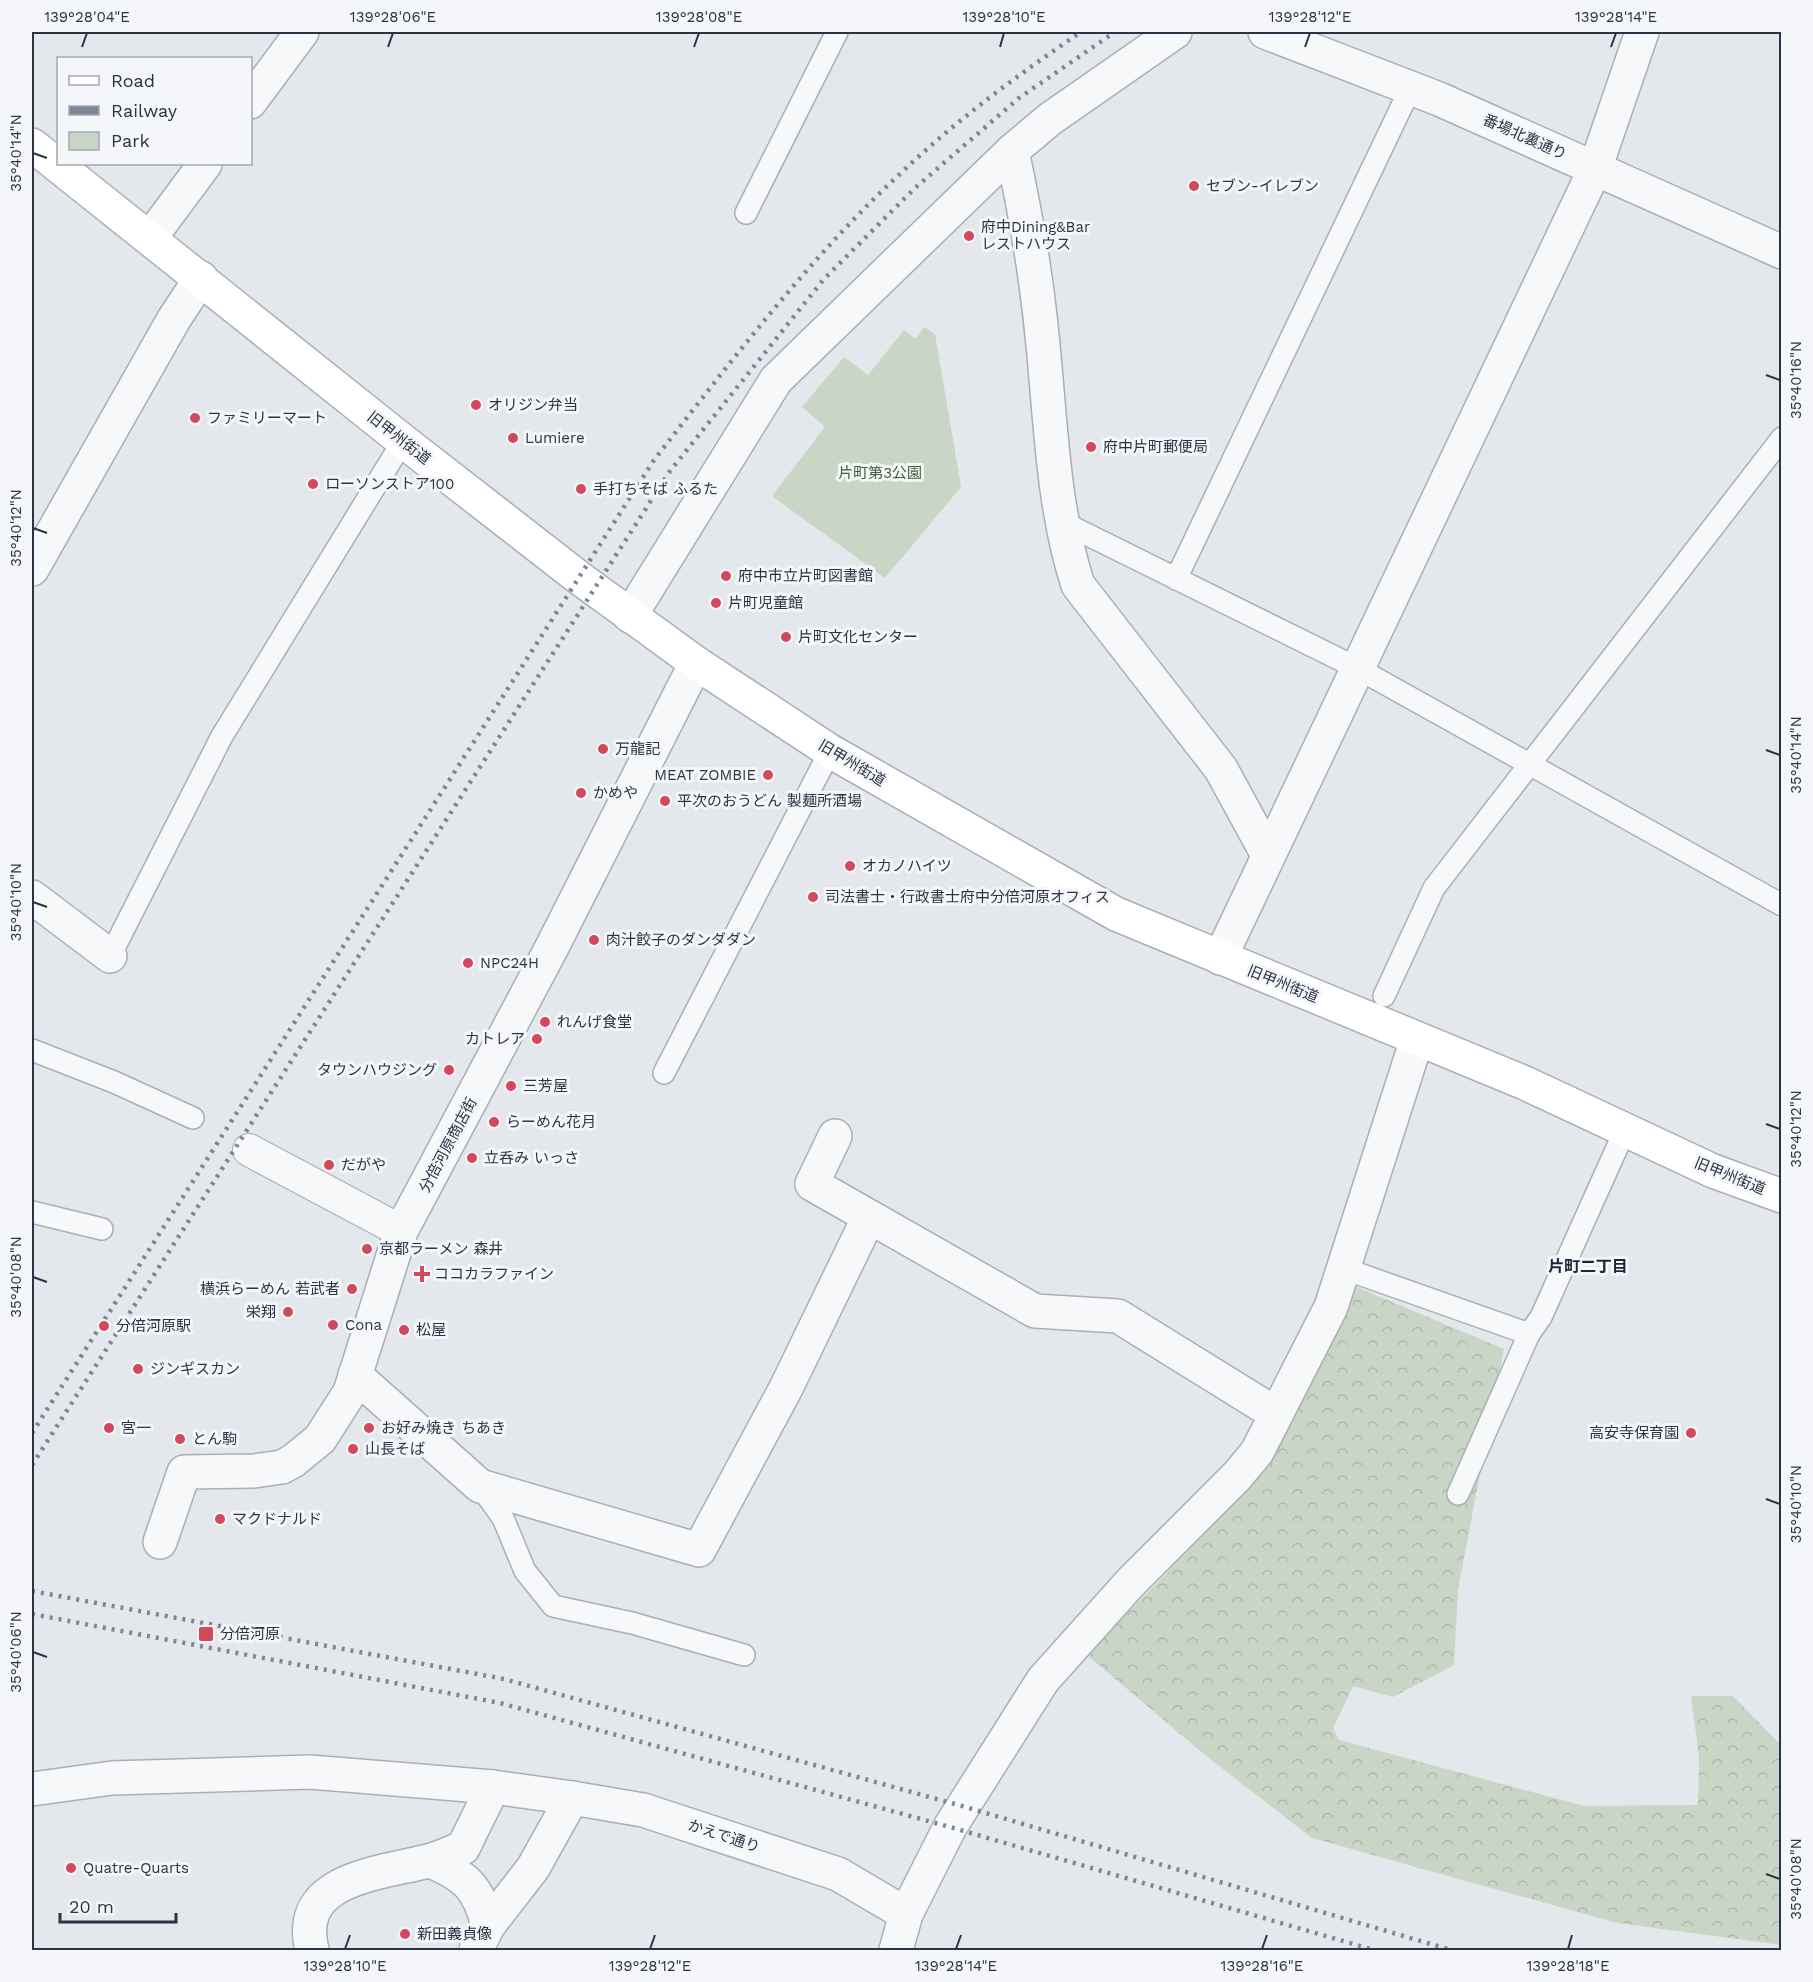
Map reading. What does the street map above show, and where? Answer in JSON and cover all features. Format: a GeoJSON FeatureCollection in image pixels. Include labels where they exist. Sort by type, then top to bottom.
{"type":"FeatureCollection","features":[{"type":"Feature","properties":{"kind":"main road","name":"旧甲州街道"},"geometry":{"type":"LineString","coordinates":[[32,145],[57,165]]}},
{"type":"Feature","properties":{"kind":"main road","name":"旧甲州街道"},"geometry":{"type":"LineString","coordinates":[[57,165],[402,441],[630,616],[696,663],[830,751],[1085,898],[1220,958],[1525,1083],[1713,1171],[1782,1196]]}},
{"type":"Feature","properties":{"kind":"street"},"geometry":{"type":"LineString","coordinates":[[252,99],[302,32]]}},
{"type":"Feature","properties":{"kind":"street"},"geometry":{"type":"LineString","coordinates":[[630,616],[776,380],[1012,151],[1050,118],[1175,32]]}},
{"type":"Feature","properties":{"kind":"street","name":"番場北裏通り"},"geometry":{"type":"LineString","coordinates":[[1265,32],[1439,99],[1782,252]]}},
{"type":"Feature","properties":{"kind":"street"},"geometry":{"type":"LineString","coordinates":[[1220,958],[1595,169],[1642,32]]}},
{"type":"Feature","properties":{"kind":"street"},"geometry":{"type":"LineString","coordinates":[[1012,151],[1029,230],[1043,345],[1051,454],[1070,561],[1078,585],[1221,769],[1268,855]]}},
{"type":"Feature","properties":{"kind":"street"},"geometry":{"type":"LineString","coordinates":[[150,238],[204,165]]}},
{"type":"Feature","properties":{"kind":"street"},"geometry":{"type":"LineString","coordinates":[[32,569],[174,319],[201,278]]}},
{"type":"Feature","properties":{"kind":"street","name":"分倍河原商店街"},"geometry":{"type":"LineString","coordinates":[[160,1542],[184,1472],[254,1471],[282,1467],[294,1461],[320,1439],[350,1392],[401,1231],[551,949],[696,663]]}},
{"type":"Feature","properties":{"kind":"street"},"geometry":{"type":"LineString","coordinates":[[32,897],[110,956]]}},
{"type":"Feature","properties":{"kind":"street"},"geometry":{"type":"LineString","coordinates":[[896,1950],[906,1914],[958,1813],[1043,1680],[1131,1582],[1237,1476],[1257,1452],[1316,1339],[1345,1269],[1417,1039]]}},
{"type":"Feature","properties":{"kind":"street"},"geometry":{"type":"LineString","coordinates":[[835,1136],[812,1184],[868,1219],[1035,1311],[1118,1316],[1276,1414]]}},
{"type":"Feature","properties":{"kind":"street"},"geometry":{"type":"LineString","coordinates":[[249,1150],[401,1231]]}},
{"type":"Feature","properties":{"kind":"street"},"geometry":{"type":"LineString","coordinates":[[355,1375],[480,1486],[699,1550],[786,1388],[868,1219]]}},
{"type":"Feature","properties":{"kind":"street","name":"かえで通り"},"geometry":{"type":"LineString","coordinates":[[32,1789],[112,1778],[310,1772],[493,1787],[572,1798],[643,1810],[838,1874],[906,1914]]}},
{"type":"Feature","properties":{"kind":"street"},"geometry":{"type":"LineString","coordinates":[[312,1950],[307,1933],[314,1908],[331,1891],[356,1877],[431,1861],[463,1848],[493,1787]]}},
{"type":"Feature","properties":{"kind":"street"},"geometry":{"type":"LineString","coordinates":[[482,1938],[533,1868],[572,1798]]}},
{"type":"Feature","properties":{"kind":"street"},"geometry":{"type":"LineString","coordinates":[[431,1861],[455,1872],[473,1888],[483,1905],[482,1938]]}},
{"type":"Feature","properties":{"kind":"lane"},"geometry":{"type":"LineString","coordinates":[[746,213],[837,32]]}},
{"type":"Feature","properties":{"kind":"lane"},"geometry":{"type":"LineString","coordinates":[[1176,579],[1410,89]]}},
{"type":"Feature","properties":{"kind":"lane"},"geometry":{"type":"LineString","coordinates":[[1384,996],[1434,888],[1782,438]]}},
{"type":"Feature","properties":{"kind":"lane"},"geometry":{"type":"LineString","coordinates":[[110,956],[222,736],[402,441]]}},
{"type":"Feature","properties":{"kind":"lane"},"geometry":{"type":"LineString","coordinates":[[1064,523],[1357,668],[1782,905]]}},
{"type":"Feature","properties":{"kind":"lane"},"geometry":{"type":"LineString","coordinates":[[664,1073],[830,751]]}},
{"type":"Feature","properties":{"kind":"lane"},"geometry":{"type":"LineString","coordinates":[[32,1050],[114,1082],[193,1118]]}},
{"type":"Feature","properties":{"kind":"lane"},"geometry":{"type":"LineString","coordinates":[[1458,1494],[1529,1334],[1541,1317],[1625,1130]]}},
{"type":"Feature","properties":{"kind":"lane"},"geometry":{"type":"LineString","coordinates":[[32,1212],[102,1228]]}},
{"type":"Feature","properties":{"kind":"lane"},"geometry":{"type":"LineString","coordinates":[[1345,1269],[1529,1334]]}},
{"type":"Feature","properties":{"kind":"lane"},"geometry":{"type":"LineString","coordinates":[[480,1486],[503,1518],[525,1571],[553,1606],[643,1626],[744,1654]]}},
{"type":"Feature","properties":{"kind":"green space","name":"片町第3公園"},"geometry":{"type":"Polygon","coordinates":[[[924,327],[935,334],[961,487],[885,578],[772,496],[825,427],[802,407],[844,357],[868,375],[904,330],[916,339],[924,327]]]}},
{"type":"Feature","properties":{"kind":"green space"},"geometry":{"type":"Polygon","coordinates":[[[1354,1286],[1504,1349],[1458,1589],[1454,1665],[1393,1697],[1353,1686],[1333,1728],[1339,1740],[1584,1806],[1698,1805],[1699,1757],[1691,1696],[1733,1696],[1781,1745],[1781,1945],[1617,1923],[1312,1838],[1210,1759],[1087,1655],[1210,1528],[1324,1354],[1354,1286]]]}},
{"type":"Feature","properties":{"kind":"railway"},"geometry":{"type":"LineString","coordinates":[[32,1433],[654,460],[773,310],[869,204],[967,115],[1081,32]]}},
{"type":"Feature","properties":{"kind":"railway"},"geometry":{"type":"LineString","coordinates":[[32,1465],[670,471],[824,279],[915,188],[1019,98],[1115,32]]}},
{"type":"Feature","properties":{"kind":"railway"},"geometry":{"type":"LineString","coordinates":[[32,1591],[504,1679],[962,1806],[1451,1950]]}},
{"type":"Feature","properties":{"kind":"railway"},"geometry":{"type":"LineString","coordinates":[[32,1614],[500,1703],[950,1827],[1374,1950]]}},
{"type":"Feature","properties":{"kind":"place","name":"セブン-イレブン"},"geometry":{"type":"Point","coordinates":[1194,186]}},
{"type":"Feature","properties":{"kind":"place","name":"府中Dining&Bar レストハウス"},"geometry":{"type":"Point","coordinates":[969,236]}},
{"type":"Feature","properties":{"kind":"place","name":"オリジン弁当"},"geometry":{"type":"Point","coordinates":[476,405]}},
{"type":"Feature","properties":{"kind":"place","name":"ファミリーマート"},"geometry":{"type":"Point","coordinates":[195,418]}},
{"type":"Feature","properties":{"kind":"place","name":"Lumiere"},"geometry":{"type":"Point","coordinates":[513,438]}},
{"type":"Feature","properties":{"kind":"place","name":"府中片町郵便局"},"geometry":{"type":"Point","coordinates":[1091,447]}},
{"type":"Feature","properties":{"kind":"place","name":"ローソンストア100"},"geometry":{"type":"Point","coordinates":[313,484]}},
{"type":"Feature","properties":{"kind":"place","name":"手打ちそば ふるた"},"geometry":{"type":"Point","coordinates":[581,489]}},
{"type":"Feature","properties":{"kind":"place","name":"府中市立片町図書館"},"geometry":{"type":"Point","coordinates":[726,576]}},
{"type":"Feature","properties":{"kind":"place","name":"片町児童館"},"geometry":{"type":"Point","coordinates":[716,603]}},
{"type":"Feature","properties":{"kind":"place","name":"片町文化センター"},"geometry":{"type":"Point","coordinates":[786,637]}},
{"type":"Feature","properties":{"kind":"place","name":"万龍記"},"geometry":{"type":"Point","coordinates":[603,749]}},
{"type":"Feature","properties":{"kind":"place","name":"MEAT ZOMBIE"},"geometry":{"type":"Point","coordinates":[768,775]}},
{"type":"Feature","properties":{"kind":"place","name":"かめや"},"geometry":{"type":"Point","coordinates":[581,793]}},
{"type":"Feature","properties":{"kind":"place","name":"平次のおうどん 製麺所酒場"},"geometry":{"type":"Point","coordinates":[665,801]}},
{"type":"Feature","properties":{"kind":"place","name":"オカノハイツ"},"geometry":{"type":"Point","coordinates":[850,866]}},
{"type":"Feature","properties":{"kind":"place","name":"司法書士・行政書士府中分倍河原オフィス"},"geometry":{"type":"Point","coordinates":[813,897]}},
{"type":"Feature","properties":{"kind":"place","name":"肉汁餃子のダンダダン"},"geometry":{"type":"Point","coordinates":[594,940]}},
{"type":"Feature","properties":{"kind":"place","name":"NPC24H"},"geometry":{"type":"Point","coordinates":[468,963]}},
{"type":"Feature","properties":{"kind":"place","name":"れんげ食堂"},"geometry":{"type":"Point","coordinates":[545,1022]}},
{"type":"Feature","properties":{"kind":"place","name":"カトレア"},"geometry":{"type":"Point","coordinates":[537,1039]}},
{"type":"Feature","properties":{"kind":"place","name":"タウンハウジング"},"geometry":{"type":"Point","coordinates":[449,1070]}},
{"type":"Feature","properties":{"kind":"place","name":"三芳屋"},"geometry":{"type":"Point","coordinates":[511,1086]}},
{"type":"Feature","properties":{"kind":"place","name":"らーめん花月"},"geometry":{"type":"Point","coordinates":[494,1122]}},
{"type":"Feature","properties":{"kind":"place","name":"立呑み いっさ"},"geometry":{"type":"Point","coordinates":[472,1158]}},
{"type":"Feature","properties":{"kind":"place","name":"だがや"},"geometry":{"type":"Point","coordinates":[329,1165]}},
{"type":"Feature","properties":{"kind":"place","name":"京都ラーメン 森井"},"geometry":{"type":"Point","coordinates":[367,1249]}},
{"type":"Feature","properties":{"kind":"place","name":"ココカラファイン"},"geometry":{"type":"Point","coordinates":[422,1274]}},
{"type":"Feature","properties":{"kind":"place","name":"横浜らーめん 若武者"},"geometry":{"type":"Point","coordinates":[352,1289]}},
{"type":"Feature","properties":{"kind":"place","name":"栄翔"},"geometry":{"type":"Point","coordinates":[288,1312]}},
{"type":"Feature","properties":{"kind":"place","name":"Cona"},"geometry":{"type":"Point","coordinates":[333,1325]}},
{"type":"Feature","properties":{"kind":"place","name":"分倍河原駅"},"geometry":{"type":"Point","coordinates":[104,1326]}},
{"type":"Feature","properties":{"kind":"place","name":"松屋"},"geometry":{"type":"Point","coordinates":[404,1330]}},
{"type":"Feature","properties":{"kind":"place","name":"ジンギスカン"},"geometry":{"type":"Point","coordinates":[138,1369]}},
{"type":"Feature","properties":{"kind":"place","name":"宮一"},"geometry":{"type":"Point","coordinates":[109,1428]}},
{"type":"Feature","properties":{"kind":"place","name":"お好み焼き ちあき"},"geometry":{"type":"Point","coordinates":[369,1428]}},
{"type":"Feature","properties":{"kind":"place","name":"高安寺保育園"},"geometry":{"type":"Point","coordinates":[1691,1433]}},
{"type":"Feature","properties":{"kind":"place","name":"とん駒"},"geometry":{"type":"Point","coordinates":[180,1439]}},
{"type":"Feature","properties":{"kind":"place","name":"山長そば"},"geometry":{"type":"Point","coordinates":[353,1449]}},
{"type":"Feature","properties":{"kind":"place","name":"マクドナルド"},"geometry":{"type":"Point","coordinates":[220,1519]}},
{"type":"Feature","properties":{"kind":"place","name":"分倍河原"},"geometry":{"type":"Point","coordinates":[206,1634]}},
{"type":"Feature","properties":{"kind":"place","name":"Quatre-Quarts"},"geometry":{"type":"Point","coordinates":[71,1868]}},
{"type":"Feature","properties":{"kind":"place","name":"新田義貞像"},"geometry":{"type":"Point","coordinates":[405,1934]}},
{"type":"Feature","properties":{"kind":"district","name":"片町二丁目"},"geometry":{"type":"Point","coordinates":[1588,1266]}}]}
